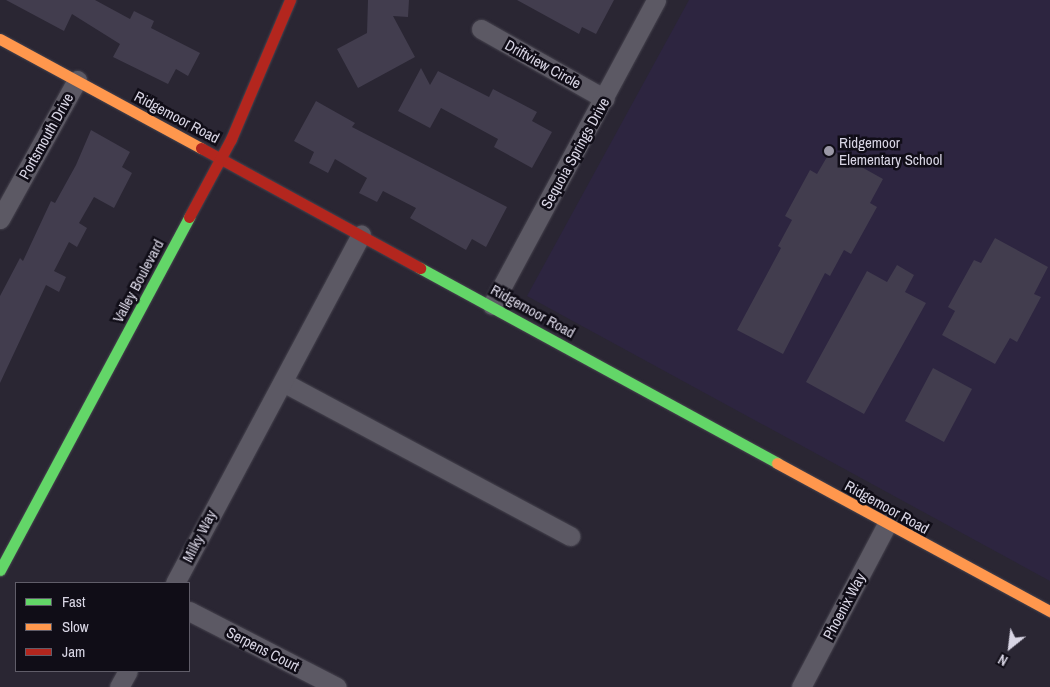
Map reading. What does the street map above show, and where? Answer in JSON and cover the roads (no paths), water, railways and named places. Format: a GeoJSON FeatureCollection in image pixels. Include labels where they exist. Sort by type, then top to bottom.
{"type":"FeatureCollection","features":[{"type":"Feature","properties":{"kind":"street","name":"Valley Boulevard"},"geometry":{"type":"LineString","coordinates":[[0,570],[221,158],[290,0]]}},
{"type":"Feature","properties":{"kind":"street","name":"Sequoia Springs Drive"},"geometry":{"type":"LineString","coordinates":[[492,305],[605,99],[656,0]]}},
{"type":"Feature","properties":{"kind":"street","name":"Driftview Circle"},"geometry":{"type":"LineString","coordinates":[[481,29],[605,99]]}},
{"type":"Feature","properties":{"kind":"street","name":"Ridgemoor Road"},"geometry":{"type":"LineString","coordinates":[[0,38],[361,236],[492,305],[887,524],[1050,611]]}},
{"type":"Feature","properties":{"kind":"street","name":"Portsmouth Drive"},"geometry":{"type":"LineString","coordinates":[[0,219],[77,80]]}},
{"type":"Feature","properties":{"kind":"street","name":"Milky Way"},"geometry":{"type":"LineString","coordinates":[[176,582],[223,490],[361,236]]}},
{"type":"Feature","properties":{"kind":"street"},"geometry":{"type":"LineString","coordinates":[[282,382],[570,536]]}},
{"type":"Feature","properties":{"kind":"street","name":"Phoenix Way"},"geometry":{"type":"LineString","coordinates":[[801,687],[887,524]]}},
{"type":"Feature","properties":{"kind":"street","name":"Serpens Court"},"geometry":{"type":"LineString","coordinates":[[190,612],[337,687]]}},
{"type":"Feature","properties":{"kind":"street"},"geometry":{"type":"LineString","coordinates":[[119,687],[127,672]]}},
{"type":"Feature","properties":{"kind":"place","name":"Ridgemoor Elementary School"},"geometry":{"type":"Point","coordinates":[829,151]}}]}
